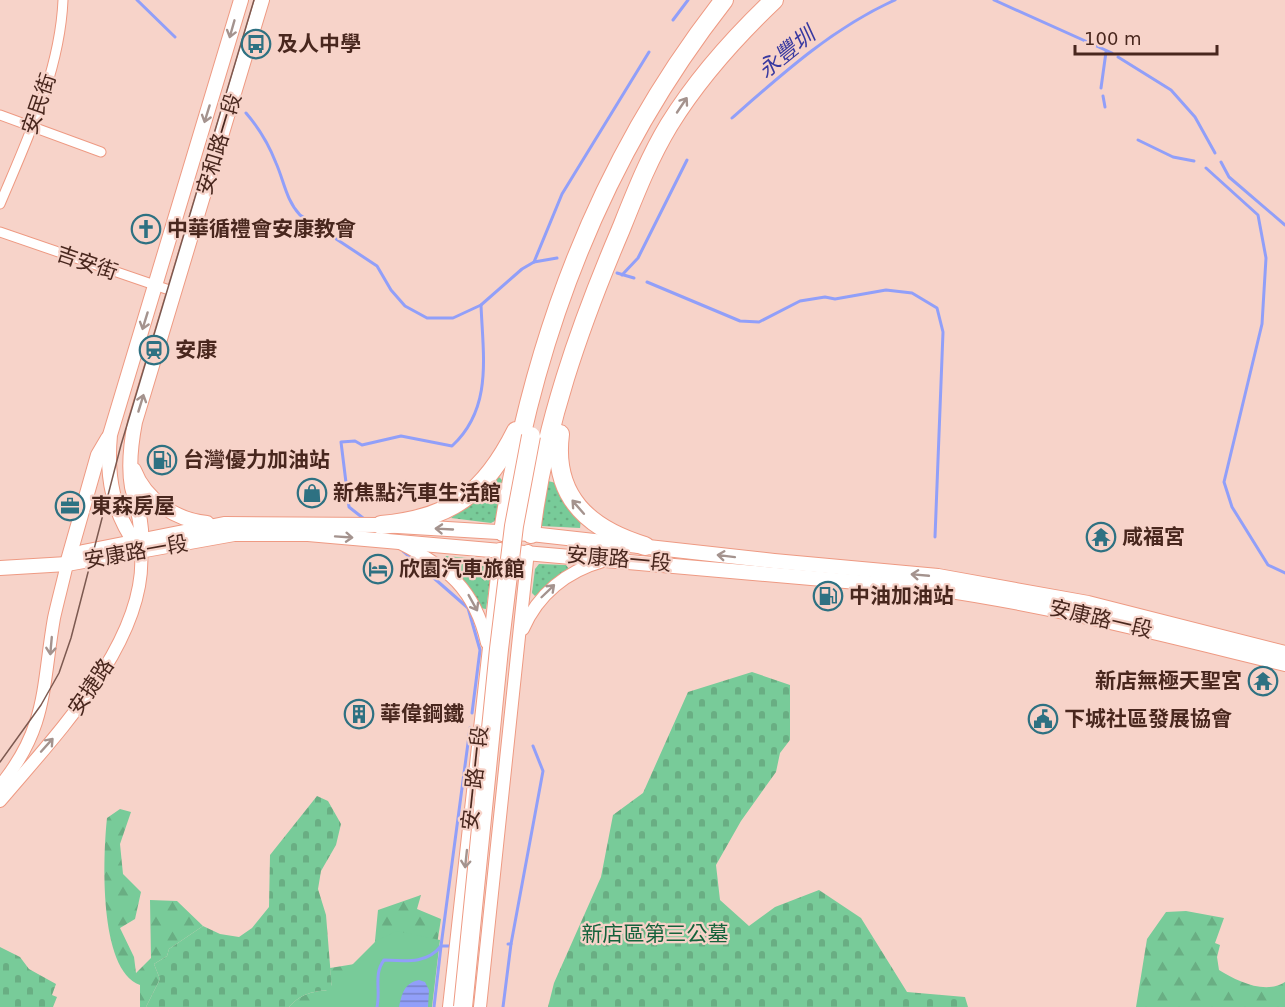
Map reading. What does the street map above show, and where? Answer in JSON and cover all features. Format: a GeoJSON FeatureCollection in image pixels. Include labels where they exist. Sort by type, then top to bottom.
{"type":"FeatureCollection","features":[{"type":"Feature","properties":{"kind":"highway"},"geometry":{"type":"LineString","coordinates":[[501,540],[528,402],[544,343],[563,288],[603,195],[648,111],[724,0]]}},
{"type":"Feature","properties":{"kind":"highway"},"geometry":{"type":"LineString","coordinates":[[463,1007],[499,649],[514,526],[535,436],[565,343],[600,254],[649,147],[668,126],[720,54],[774,0]]}},
{"type":"Feature","properties":{"kind":"highway"},"geometry":{"type":"LineString","coordinates":[[472,1007],[524,517],[543,385],[561,327],[608,208],[640,140],[648,111]]}},
{"type":"Feature","properties":{"kind":"highway"},"geometry":{"type":"LineString","coordinates":[[530,543],[546,454],[569,367],[608,260],[636,193],[668,126]]}},
{"type":"Feature","properties":{"kind":"highway"},"geometry":{"type":"LineString","coordinates":[[569,367],[558,458],[565,487],[577,507],[599,527],[627,541],[645,546]]}},
{"type":"Feature","properties":{"kind":"highway"},"geometry":{"type":"LineString","coordinates":[[381,525],[425,519],[445,512],[468,498],[497,464],[528,402]]}},
{"type":"Feature","properties":{"kind":"main road","name":"安和路一段"},"geometry":{"type":"LineString","coordinates":[[67,564],[98,455],[110,435],[240,0]]}},
{"type":"Feature","properties":{"kind":"main road","name":"安和路一段"},"geometry":{"type":"LineString","coordinates":[[138,544],[130,460],[135,422],[262,0]]}},
{"type":"Feature","properties":{"kind":"main road","name":"安和路一段"},"geometry":{"type":"LineString","coordinates":[[110,435],[111,489],[119,516],[138,544]]}},
{"type":"Feature","properties":{"kind":"main road"},"geometry":{"type":"LineString","coordinates":[[130,460],[138,480],[163,507],[188,519],[224,524]]}},
{"type":"Feature","properties":{"kind":"main road","name":"安康路一段"},"geometry":{"type":"LineString","coordinates":[[138,544],[224,524],[381,525],[530,543],[645,546],[938,576],[1088,603],[1285,653]]}},
{"type":"Feature","properties":{"kind":"main road","name":"安康路一段"},"geometry":{"type":"LineString","coordinates":[[67,564],[83,552],[138,544],[254,533],[396,541],[501,540]]}},
{"type":"Feature","properties":{"kind":"main road","name":"安康路一段"},"geometry":{"type":"LineString","coordinates":[[530,543],[612,559],[927,588],[1014,600],[1285,664]]}},
{"type":"Feature","properties":{"kind":"main road"},"geometry":{"type":"LineString","coordinates":[[0,568],[67,564]]}},
{"type":"Feature","properties":{"kind":"street","name":"安民街"},"geometry":{"type":"LineString","coordinates":[[0,204],[32,126],[53,64],[63,0]]}},
{"type":"Feature","properties":{"kind":"street"},"geometry":{"type":"LineString","coordinates":[[0,115],[101,153]]}},
{"type":"Feature","properties":{"kind":"street","name":"吉安街"},"geometry":{"type":"LineString","coordinates":[[0,232],[175,292]]}},
{"type":"Feature","properties":{"kind":"street","name":"安一路一段"},"geometry":{"type":"LineString","coordinates":[[450,1007],[501,540]]}},
{"type":"Feature","properties":{"kind":"street"},"geometry":{"type":"LineString","coordinates":[[396,541],[439,565],[464,588],[480,617],[489,652]]}},
{"type":"Feature","properties":{"kind":"street","name":"安一路一段"},"geometry":{"type":"LineString","coordinates":[[480,1007],[530,543]]}},
{"type":"Feature","properties":{"kind":"street","name":"安捷路"},"geometry":{"type":"LineString","coordinates":[[4,787],[76,711],[110,660],[134,602],[141,568],[138,544]]}},
{"type":"Feature","properties":{"kind":"street"},"geometry":{"type":"LineString","coordinates":[[518,641],[533,609],[555,584],[588,565],[612,559]]}},
{"type":"Feature","properties":{"kind":"street","name":"安捷路"},"geometry":{"type":"LineString","coordinates":[[0,801],[4,787],[18,762],[42,706],[54,618],[67,564]]}},
{"type":"Feature","properties":{"kind":"street"},"geometry":{"type":"LineString","coordinates":[[482,721],[509,724]]}},
{"type":"Feature","properties":{"kind":"green space"},"geometry":{"type":"Polygon","coordinates":[[[499,477],[503,481],[497,520],[491,523],[451,518],[499,477]]]}},
{"type":"Feature","properties":{"kind":"green space"},"geometry":{"type":"Polygon","coordinates":[[[548,481],[556,483],[581,519],[580,528],[541,526],[542,496],[548,481]]]}},
{"type":"Feature","properties":{"kind":"green space"},"geometry":{"type":"Polygon","coordinates":[[[446,556],[490,560],[492,566],[486,609],[480,608],[468,585],[441,559],[446,556]]]}},
{"type":"Feature","properties":{"kind":"green space"},"geometry":{"type":"Polygon","coordinates":[[[539,564],[566,565],[569,569],[535,596],[532,593],[535,569],[539,564]]]}},
{"type":"Feature","properties":{"kind":"green space","name":"新店區第三公墓"},"geometry":{"type":"Polygon","coordinates":[[[752,672],[790,685],[790,740],[780,753],[776,772],[741,821],[716,865],[720,900],[749,926],[775,907],[819,890],[861,918],[907,992],[965,997],[968,1007],[548,1007],[554,983],[601,877],[613,815],[643,793],[688,692],[752,672]]]}},
{"type":"Feature","properties":{"kind":"green space"},"geometry":{"type":"Polygon","coordinates":[[[317,796],[328,801],[341,824],[336,845],[321,871],[318,889],[326,915],[332,990],[308,994],[289,1007],[146,1007],[160,979],[154,964],[167,956],[169,949],[203,926],[220,934],[239,937],[252,928],[269,907],[270,855],[317,796]]]}},
{"type":"Feature","properties":{"kind":"green space"},"geometry":{"type":"Polygon","coordinates":[[[120,809],[131,812],[120,844],[123,874],[141,892],[135,919],[120,928],[134,957],[136,973],[151,958],[150,900],[177,901],[203,926],[169,949],[167,956],[154,964],[160,979],[146,1007],[140,1007],[140,985],[126,975],[117,958],[106,910],[107,818],[120,809]]]}},
{"type":"Feature","properties":{"kind":"green space"},"geometry":{"type":"Polygon","coordinates":[[[421,895],[417,909],[441,919],[435,957],[380,1007],[289,1007],[308,994],[332,990],[330,968],[373,961],[378,910],[421,895]]]}},
{"type":"Feature","properties":{"kind":"green space"},"geometry":{"type":"Polygon","coordinates":[[[1186,911],[1224,918],[1215,943],[1220,945],[1217,957],[1219,970],[1243,982],[1260,987],[1277,986],[1285,982],[1285,1007],[1136,1007],[1147,939],[1166,912],[1186,911]]]}},
{"type":"Feature","properties":{"kind":"green space"},"geometry":{"type":"Polygon","coordinates":[[[397,931],[440,940],[432,1007],[310,1007],[376,941],[397,931]]]}},
{"type":"Feature","properties":{"kind":"green space"},"geometry":{"type":"Polygon","coordinates":[[[0,947],[20,957],[29,969],[56,984],[52,995],[57,997],[53,1007],[0,1007],[0,947]]]}},
{"type":"Feature","properties":{"kind":"water"},"geometry":{"type":"Polygon","coordinates":[[[419,980],[425,982],[429,990],[428,1007],[399,1007],[407,986],[419,980]]]}},
{"type":"Feature","properties":{"kind":"waterway"},"geometry":{"type":"LineString","coordinates":[[137,0],[175,37]]}},
{"type":"Feature","properties":{"kind":"waterway"},"geometry":{"type":"LineString","coordinates":[[673,20],[688,0]]}},
{"type":"Feature","properties":{"kind":"waterway","name":"永豐圳"},"geometry":{"type":"LineString","coordinates":[[732,118],[809,53],[872,11],[895,0]]}},
{"type":"Feature","properties":{"kind":"waterway","name":"永豐圳"},"geometry":{"type":"LineString","coordinates":[[994,0],[1112,53]]}},
{"type":"Feature","properties":{"kind":"waterway"},"geometry":{"type":"LineString","coordinates":[[534,262],[562,194],[649,52]]}},
{"type":"Feature","properties":{"kind":"waterway"},"geometry":{"type":"LineString","coordinates":[[1101,88],[1106,52]]}},
{"type":"Feature","properties":{"kind":"waterway","name":"永豐圳"},"geometry":{"type":"LineString","coordinates":[[1118,57],[1171,90],[1195,117],[1215,153]]}},
{"type":"Feature","properties":{"kind":"waterway"},"geometry":{"type":"LineString","coordinates":[[1103,96],[1105,107]]}},
{"type":"Feature","properties":{"kind":"waterway"},"geometry":{"type":"LineString","coordinates":[[246,113],[267,143],[288,197],[300,215],[377,266],[391,290],[405,306],[427,318],[453,318],[481,305],[522,269],[534,262],[557,258]]}},
{"type":"Feature","properties":{"kind":"waterway"},"geometry":{"type":"LineString","coordinates":[[1138,140],[1173,157],[1194,161]]}},
{"type":"Feature","properties":{"kind":"waterway","name":"永豐圳"},"geometry":{"type":"LineString","coordinates":[[622,275],[638,258],[687,160]]}},
{"type":"Feature","properties":{"kind":"waterway","name":"永豐圳"},"geometry":{"type":"LineString","coordinates":[[1221,162],[1229,177],[1285,225]]}},
{"type":"Feature","properties":{"kind":"waterway"},"geometry":{"type":"LineString","coordinates":[[1206,168],[1258,215],[1266,258],[1262,324],[1224,482],[1232,507],[1268,565],[1285,573]]}},
{"type":"Feature","properties":{"kind":"waterway","name":"永豐圳"},"geometry":{"type":"LineString","coordinates":[[617,273],[634,278]]}},
{"type":"Feature","properties":{"kind":"waterway"},"geometry":{"type":"LineString","coordinates":[[647,282],[740,321],[759,322],[800,301],[825,297],[835,299],[886,290],[912,293],[937,308],[943,332],[935,537]]}},
{"type":"Feature","properties":{"kind":"waterway"},"geometry":{"type":"LineString","coordinates":[[363,518],[349,507],[341,442],[355,441],[362,445],[401,436],[452,446],[465,431],[480,398],[484,362],[481,305]]}},
{"type":"Feature","properties":{"kind":"waterway"},"geometry":{"type":"LineString","coordinates":[[403,551],[468,608],[480,650],[472,713]]}},
{"type":"Feature","properties":{"kind":"waterway"},"geometry":{"type":"LineString","coordinates":[[377,1007],[378,977],[384,960],[423,959],[441,946],[470,728]]}},
{"type":"Feature","properties":{"kind":"waterway"},"geometry":{"type":"LineString","coordinates":[[508,944],[511,944],[543,771],[533,746]]}},
{"type":"Feature","properties":{"kind":"waterway"},"geometry":{"type":"LineString","coordinates":[[503,1007],[511,944]]}},
{"type":"Feature","properties":{"kind":"waterway"},"geometry":{"type":"LineString","coordinates":[[434,1007],[441,946],[453,946]]}},
{"type":"Feature","properties":{"kind":"tram line"},"geometry":{"type":"LineString","coordinates":[[0,762],[41,705],[59,673],[71,638],[121,445],[254,0]]}},
{"type":"Feature","properties":{"kind":"place","name":"及人中學"},"geometry":{"type":"Point","coordinates":[256,44]}},
{"type":"Feature","properties":{"kind":"place","name":"中華循禮會安康教會"},"geometry":{"type":"Point","coordinates":[146,229]}},
{"type":"Feature","properties":{"kind":"place","name":"安康"},"geometry":{"type":"Point","coordinates":[154,350]}},
{"type":"Feature","properties":{"kind":"place","name":"台灣優力加油站"},"geometry":{"type":"Point","coordinates":[162,460]}},
{"type":"Feature","properties":{"kind":"place","name":"新焦點汽車生活館"},"geometry":{"type":"Point","coordinates":[312,493]}},
{"type":"Feature","properties":{"kind":"place","name":"東森房屋"},"geometry":{"type":"Point","coordinates":[70,506]}},
{"type":"Feature","properties":{"kind":"place","name":"咸福宮"},"geometry":{"type":"Point","coordinates":[1101,537]}},
{"type":"Feature","properties":{"kind":"place","name":"欣園汽車旅館"},"geometry":{"type":"Point","coordinates":[378,569]}},
{"type":"Feature","properties":{"kind":"place","name":"中油加油站"},"geometry":{"type":"Point","coordinates":[828,596]}},
{"type":"Feature","properties":{"kind":"place","name":"新店無極天聖宮"},"geometry":{"type":"Point","coordinates":[1263,681]}},
{"type":"Feature","properties":{"kind":"place","name":"華偉鋼鐵"},"geometry":{"type":"Point","coordinates":[359,714]}},
{"type":"Feature","properties":{"kind":"place","name":"下城社區發展協會"},"geometry":{"type":"Point","coordinates":[1043,719]}}]}
